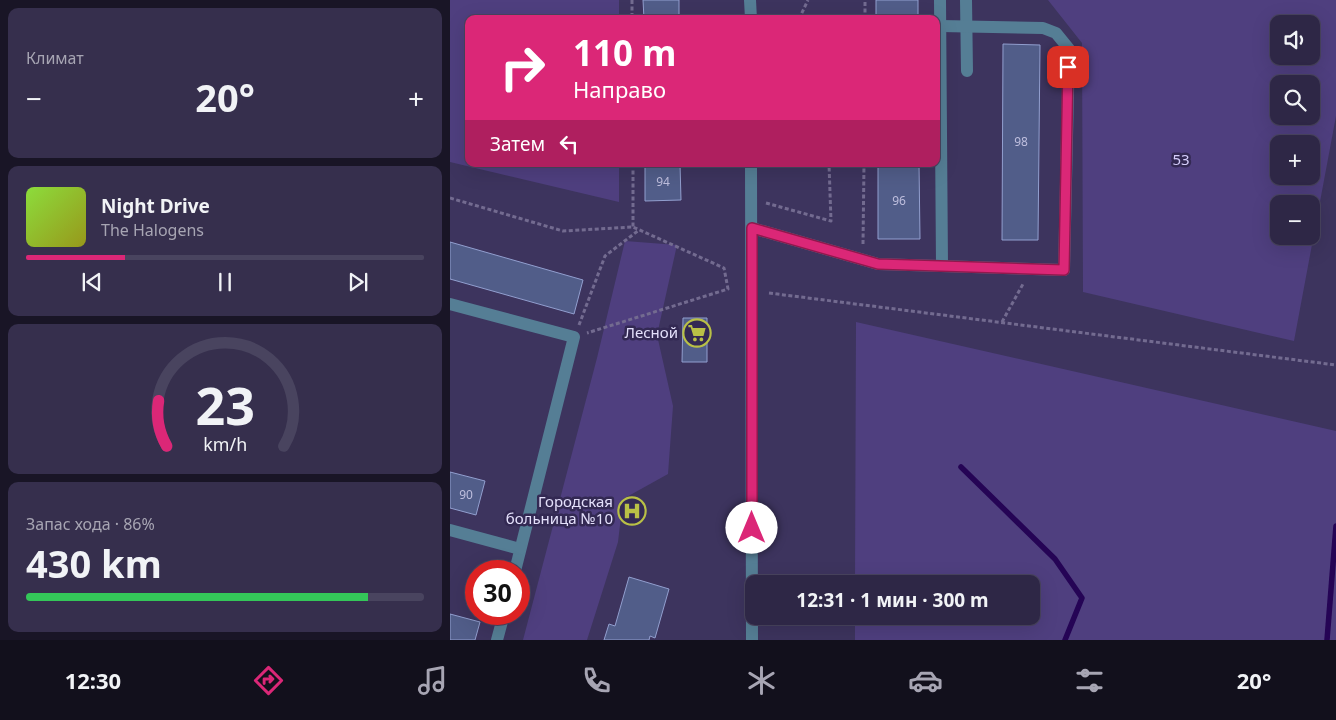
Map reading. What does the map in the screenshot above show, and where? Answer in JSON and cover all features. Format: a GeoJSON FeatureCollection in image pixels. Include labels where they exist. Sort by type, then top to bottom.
{"type":"FeatureCollection","features":[{"type":"Feature","properties":{"kind":"street"},"geometry":{"type":"LineString","coordinates":[[750,0],[750,15]]}},
{"type":"Feature","properties":{"kind":"street"},"geometry":{"type":"LineString","coordinates":[[940,0],[942,266]]}},
{"type":"Feature","properties":{"kind":"street"},"geometry":{"type":"LineString","coordinates":[[966,0],[967,71]]}},
{"type":"Feature","properties":{"kind":"street"},"geometry":{"type":"LineString","coordinates":[[752,228],[878,264],[1064,270],[1069,49],[1056,33],[1042,28],[940,26]]}},
{"type":"Feature","properties":{"kind":"street"},"geometry":{"type":"LineString","coordinates":[[751,167],[752,640]]}},
{"type":"Feature","properties":{"kind":"street"},"geometry":{"type":"LineString","coordinates":[[450,304],[574,337],[517,560]]}},
{"type":"Feature","properties":{"kind":"street"},"geometry":{"type":"LineString","coordinates":[[450,530],[520,549]]}},
{"type":"Feature","properties":{"kind":"street"},"geometry":{"type":"LineString","coordinates":[[497,640],[501,625]]}},
{"type":"Feature","properties":{"kind":"path"},"geometry":{"type":"LineString","coordinates":[[632,0],[632,15]]}},
{"type":"Feature","properties":{"kind":"path"},"geometry":{"type":"LineString","coordinates":[[801,15],[808,0]]}},
{"type":"Feature","properties":{"kind":"path"},"geometry":{"type":"LineString","coordinates":[[865,0],[865,15]]}},
{"type":"Feature","properties":{"kind":"path"},"geometry":{"type":"LineString","coordinates":[[633,167],[633,227]]}},
{"type":"Feature","properties":{"kind":"path"},"geometry":{"type":"LineString","coordinates":[[763,203],[831,221],[829,167]]}},
{"type":"Feature","properties":{"kind":"path"},"geometry":{"type":"LineString","coordinates":[[863,260],[864,167]]}},
{"type":"Feature","properties":{"kind":"path"},"geometry":{"type":"LineString","coordinates":[[450,198],[563,231],[633,227],[724,268],[728,289],[574,337]]}},
{"type":"Feature","properties":{"kind":"path"},"geometry":{"type":"LineString","coordinates":[[574,337],[605,256],[639,230]]}},
{"type":"Feature","properties":{"kind":"path"},"geometry":{"type":"LineString","coordinates":[[1002,322],[1032,269]]}},
{"type":"Feature","properties":{"kind":"path"},"geometry":{"type":"LineString","coordinates":[[769,293],[1336,365]]}},
{"type":"Feature","properties":{"kind":"green space"},"geometry":{"type":"Polygon","coordinates":[[[450,0],[619,0],[619,15],[465,15],[465,166],[450,162],[450,0]]]}},
{"type":"Feature","properties":{"kind":"green space","name":"53"},"geometry":{"type":"Polygon","coordinates":[[[1048,0],[1336,0],[1336,116],[1320,202],[1320,195],[1270,195],[1270,245],[1312,245],[1294,341],[1083,292],[1082,43],[1048,0]]]}},
{"type":"Feature","properties":{"kind":"green space"},"geometry":{"type":"Polygon","coordinates":[[[471,167],[619,167],[619,202],[471,167]]]}},
{"type":"Feature","properties":{"kind":"green space"},"geometry":{"type":"Polygon","coordinates":[[[625,241],[677,245],[657,335],[673,406],[668,474],[623,499],[618,542],[587,640],[523,640],[527,625],[530,625],[530,613],[597,358],[625,241]]]}},
{"type":"Feature","properties":{"kind":"green space"},"geometry":{"type":"Polygon","coordinates":[[[856,322],[1336,431],[1336,640],[855,640],[855,625],[1040,625],[1040,575],[855,575],[856,322]]]}},
{"type":"Feature","properties":{"kind":"building"},"geometry":{"type":"Polygon","coordinates":[[[643,0],[679,0],[679,15],[644,15],[643,0]]]}},
{"type":"Feature","properties":{"kind":"building"},"geometry":{"type":"Polygon","coordinates":[[[876,0],[918,0],[918,15],[876,15],[876,0]]]}},
{"type":"Feature","properties":{"kind":"building"},"geometry":{"type":"Polygon","coordinates":[[[1003,44],[1040,45],[1038,240],[1002,240],[1003,44]]]}},
{"type":"Feature","properties":{"kind":"building"},"geometry":{"type":"Polygon","coordinates":[[[645,167],[680,167],[681,200],[645,201],[645,167]]]}},
{"type":"Feature","properties":{"kind":"building"},"geometry":{"type":"Polygon","coordinates":[[[878,167],[919,167],[920,239],[878,239],[878,167]]]}},
{"type":"Feature","properties":{"kind":"building"},"geometry":{"type":"Polygon","coordinates":[[[450,242],[583,280],[574,314],[450,279],[450,242]]]}},
{"type":"Feature","properties":{"kind":"building"},"geometry":{"type":"Polygon","coordinates":[[[683,318],[707,318],[707,362],[682,362],[683,318]]]}},
{"type":"Feature","properties":{"kind":"building"},"geometry":{"type":"Polygon","coordinates":[[[450,472],[485,481],[476,515],[450,508],[450,472]]]}},
{"type":"Feature","properties":{"kind":"building"},"geometry":{"type":"Polygon","coordinates":[[[629,577],[669,589],[655,638],[650,636],[649,640],[604,640],[609,624],[615,626],[629,577]]]}},
{"type":"Feature","properties":{"kind":"building"},"geometry":{"type":"Polygon","coordinates":[[[450,614],[465,618],[465,625],[479,625],[475,640],[450,640],[450,614]]]}},
{"type":"Feature","properties":{"kind":"waterway"},"geometry":{"type":"LineString","coordinates":[[961,467],[1055,559],[1082,598],[1065,640]]}},
{"type":"Feature","properties":{"kind":"waterway"},"geometry":{"type":"LineString","coordinates":[[1327,640],[1336,526]]}},
{"type":"Feature","properties":{"kind":"place","name":"Лесной"},"geometry":{"type":"Point","coordinates":[697,333]}},
{"type":"Feature","properties":{"kind":"place","name":"Городская больница №10"},"geometry":{"type":"Point","coordinates":[632,511]}},
{"type":"Feature","properties":{"kind":"route"},"geometry":{"type":"LineString","coordinates":[[752,528],[752,228],[878,264],[1064,270],[1068,67]]}}]}
